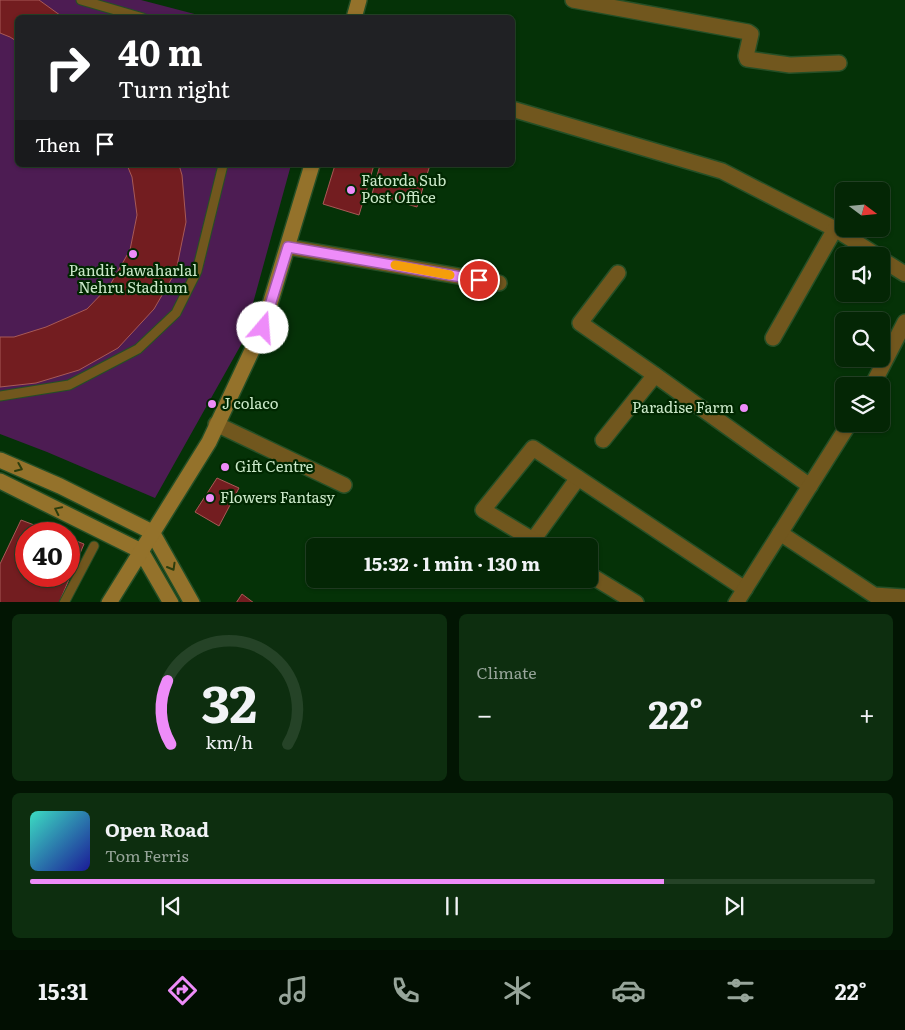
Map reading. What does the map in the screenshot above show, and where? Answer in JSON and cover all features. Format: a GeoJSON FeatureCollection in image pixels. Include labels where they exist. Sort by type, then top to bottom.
{"type":"FeatureCollection","features":[{"type":"Feature","properties":{"kind":"street"},"geometry":{"type":"LineString","coordinates":[[573,0],[748,32],[751,34],[747,59],[790,64],[839,63]]}},
{"type":"Feature","properties":{"kind":"street"},"geometry":{"type":"LineString","coordinates":[[354,15],[356,1]]}},
{"type":"Feature","properties":{"kind":"street"},"geometry":{"type":"LineString","coordinates":[[515,110],[722,171],[835,229],[774,338]]}},
{"type":"Feature","properties":{"kind":"street"},"geometry":{"type":"LineString","coordinates":[[109,602],[208,442],[263,328],[311,167]]}},
{"type":"Feature","properties":{"kind":"street"},"geometry":{"type":"LineString","coordinates":[[849,238],[864,247]]}},
{"type":"Feature","properties":{"kind":"street"},"geometry":{"type":"LineString","coordinates":[[288,247],[498,283]]}},
{"type":"Feature","properties":{"kind":"street"},"geometry":{"type":"LineString","coordinates":[[890,265],[905,274]]}},
{"type":"Feature","properties":{"kind":"street"},"geometry":{"type":"LineString","coordinates":[[618,273],[580,323],[810,486]]}},
{"type":"Feature","properties":{"kind":"street"},"geometry":{"type":"LineString","coordinates":[[877,377],[905,322]]}},
{"type":"Feature","properties":{"kind":"street"},"geometry":{"type":"LineString","coordinates":[[603,440],[655,375]]}},
{"type":"Feature","properties":{"kind":"street"},"geometry":{"type":"LineString","coordinates":[[216,424],[344,485]]}},
{"type":"Feature","properties":{"kind":"street"},"geometry":{"type":"LineString","coordinates":[[736,602],[844,432]]}},
{"type":"Feature","properties":{"kind":"street"},"geometry":{"type":"LineString","coordinates":[[530,538],[483,510],[533,448],[745,589]]}},
{"type":"Feature","properties":{"kind":"street"},"geometry":{"type":"LineString","coordinates":[[0,460],[60,486],[152,532],[192,602]]}},
{"type":"Feature","properties":{"kind":"street"},"geometry":{"type":"LineString","coordinates":[[541,538],[578,478]]}},
{"type":"Feature","properties":{"kind":"street"},"geometry":{"type":"LineString","coordinates":[[0,482],[141,551],[171,602]]}},
{"type":"Feature","properties":{"kind":"street"},"geometry":{"type":"LineString","coordinates":[[780,533],[872,599],[905,598]]}},
{"type":"Feature","properties":{"kind":"street"},"geometry":{"type":"LineString","coordinates":[[598,580],[636,602]]}},
{"type":"Feature","properties":{"kind":"lane"},"geometry":{"type":"LineString","coordinates":[[81,0],[133,15]]}},
{"type":"Feature","properties":{"kind":"lane"},"geometry":{"type":"LineString","coordinates":[[0,396],[69,385],[138,349],[176,313],[197,271],[223,167]]}},
{"type":"Feature","properties":{"kind":"lane"},"geometry":{"type":"LineString","coordinates":[[64,602],[94,546]]}},
{"type":"Feature","properties":{"kind":"shaded area","name":"Pandit Jawaharlal Nehru Stadium"},"geometry":{"type":"Polygon","coordinates":[[[0,0],[141,0],[198,15],[15,15],[15,167],[290,167],[242,343],[155,498],[0,434],[0,0]]]}},
{"type":"Feature","properties":{"kind":"building"},"geometry":{"type":"Polygon","coordinates":[[[0,0],[39,0],[60,15],[15,15],[15,40],[0,33],[0,0]]]}},
{"type":"Feature","properties":{"kind":"building"},"geometry":{"type":"Polygon","coordinates":[[[128,167],[180,167],[182,175],[186,222],[176,271],[154,309],[118,348],[79,370],[36,383],[0,387],[0,337],[14,337],[46,327],[87,309],[110,285],[130,250],[137,215],[132,177],[128,167]]]}},
{"type":"Feature","properties":{"kind":"building"},"geometry":{"type":"Polygon","coordinates":[[[334,167],[373,167],[359,215],[323,204],[334,167]]]}},
{"type":"Feature","properties":{"kind":"building"},"geometry":{"type":"Polygon","coordinates":[[[379,167],[429,167],[417,207],[372,194],[379,167]]]}},
{"type":"Feature","properties":{"kind":"building"},"geometry":{"type":"Polygon","coordinates":[[[217,478],[239,488],[219,526],[195,512],[217,478]]]}},
{"type":"Feature","properties":{"kind":"building"},"geometry":{"type":"Polygon","coordinates":[[[15,533],[15,587],[66,587],[59,602],[0,602],[0,564],[15,533]]]}},
{"type":"Feature","properties":{"kind":"building"},"geometry":{"type":"Polygon","coordinates":[[[80,542],[84,544],[80,553],[80,542]]]}},
{"type":"Feature","properties":{"kind":"building"},"geometry":{"type":"Polygon","coordinates":[[[242,594],[253,602],[237,602],[242,594]]]}},
{"type":"Feature","properties":{"kind":"slow traffic"},"geometry":{"type":"LineString","coordinates":[[395,265],[450,275]]}},
{"type":"Feature","properties":{"kind":"place","name":"Fatorda Sub Post Office"},"geometry":{"type":"Point","coordinates":[351,190]}},
{"type":"Feature","properties":{"kind":"place","name":"Pandit Jawaharlal Nehru Stadium"},"geometry":{"type":"Point","coordinates":[133,254]}},
{"type":"Feature","properties":{"kind":"place","name":"J colaco"},"geometry":{"type":"Point","coordinates":[212,404]}},
{"type":"Feature","properties":{"kind":"place","name":"Paradise Farm"},"geometry":{"type":"Point","coordinates":[744,408]}},
{"type":"Feature","properties":{"kind":"place","name":"Gift Centre"},"geometry":{"type":"Point","coordinates":[225,467]}},
{"type":"Feature","properties":{"kind":"place","name":"Flowers Fantasy"},"geometry":{"type":"Point","coordinates":[210,498]}},
{"type":"Feature","properties":{"kind":"route"},"geometry":{"type":"LineString","coordinates":[[263,328],[288,247],[479,280]]}}]}
